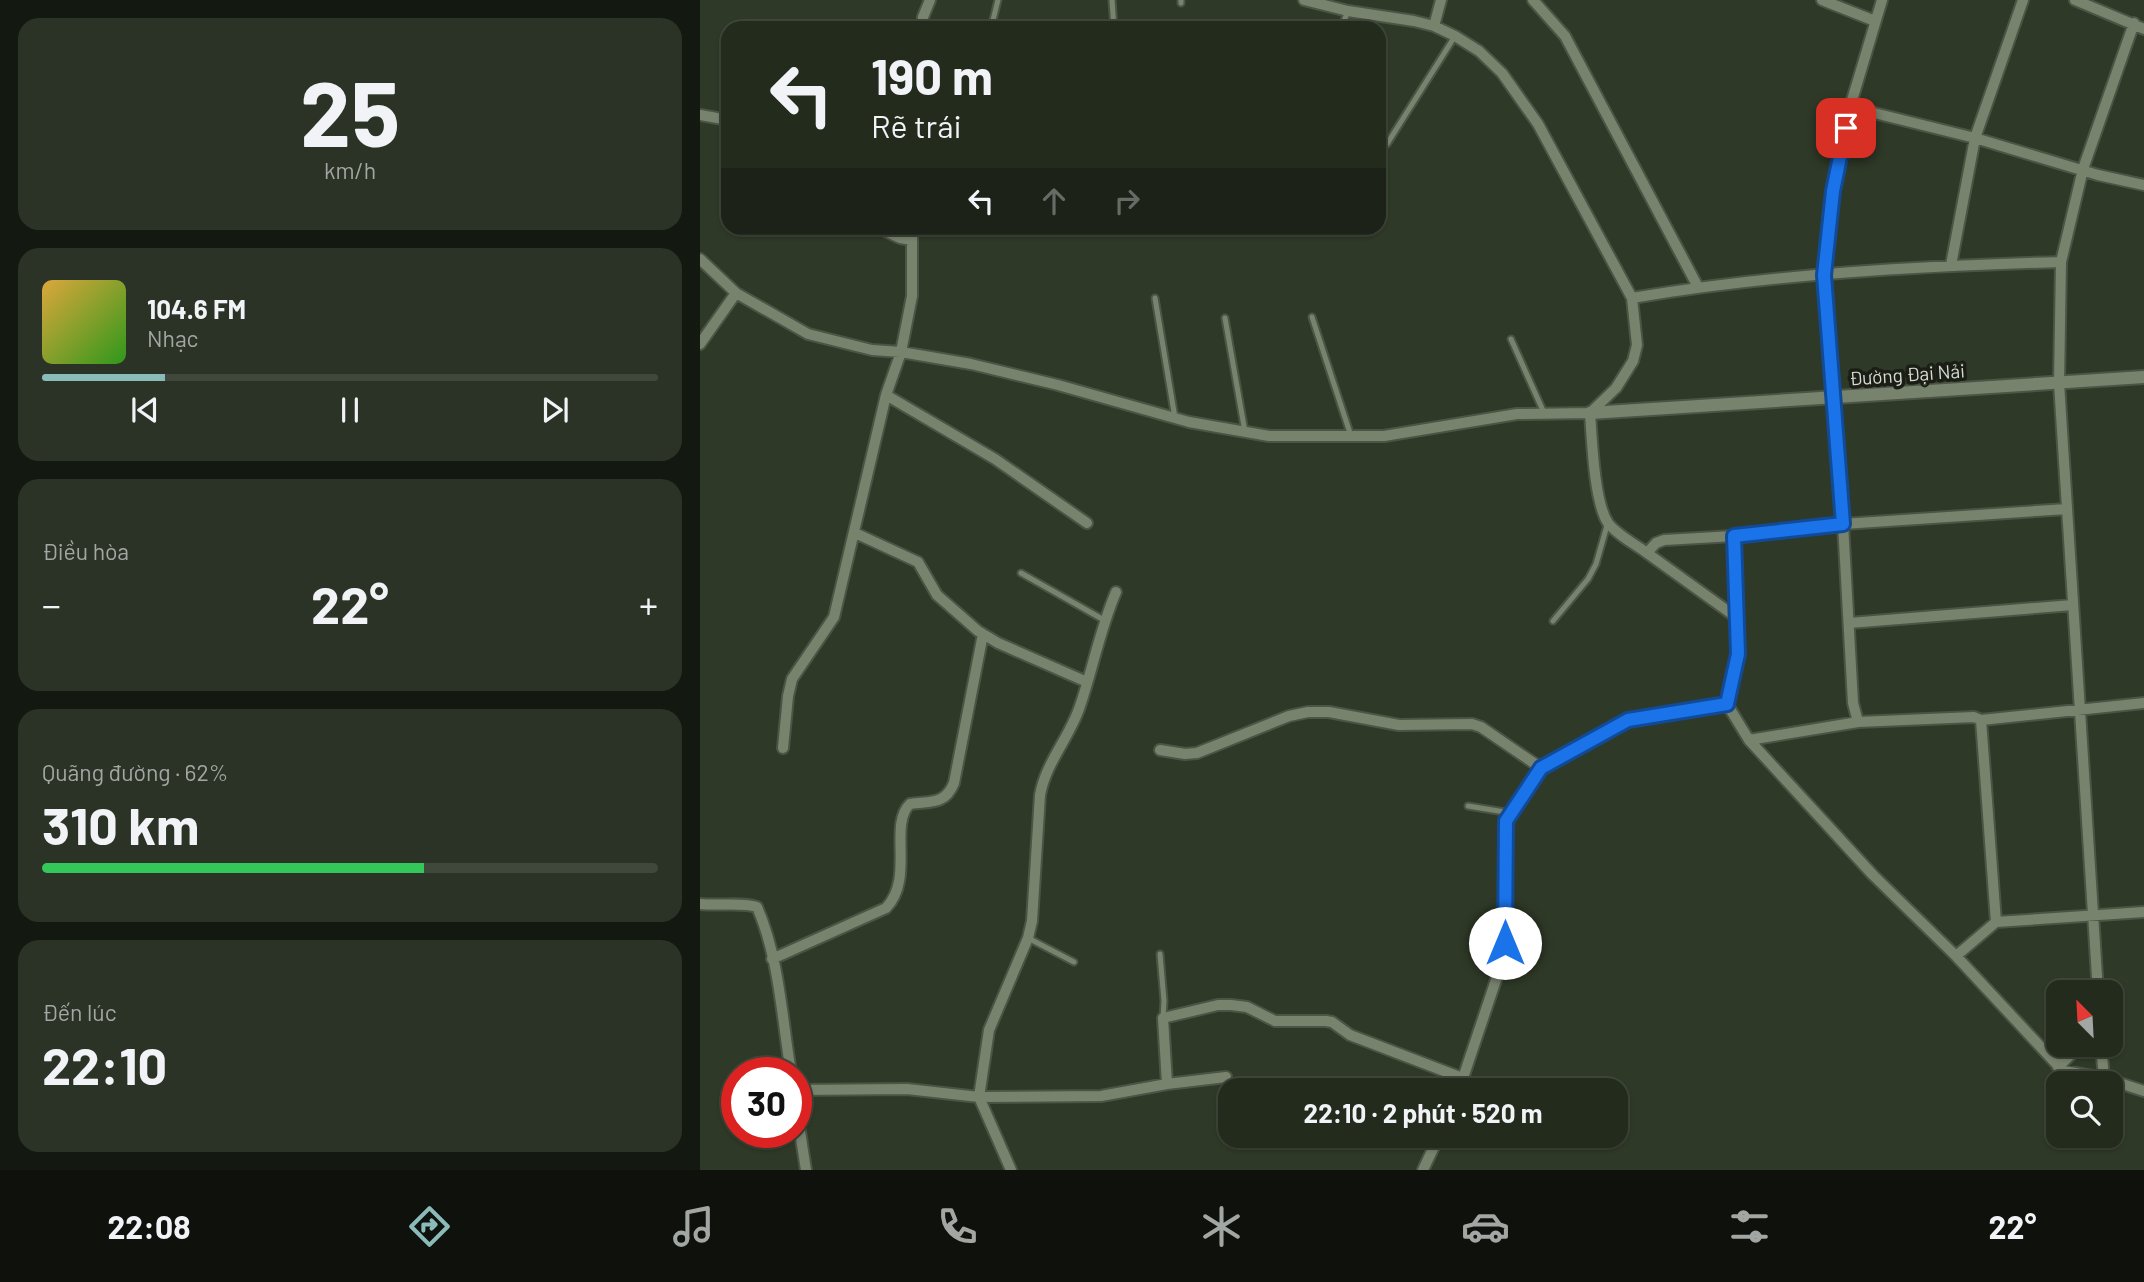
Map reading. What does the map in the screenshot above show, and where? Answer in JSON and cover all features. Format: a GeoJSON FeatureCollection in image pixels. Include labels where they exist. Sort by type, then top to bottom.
{"type":"FeatureCollection","features":[{"type":"Feature","properties":{"kind":"street"},"geometry":{"type":"LineString","coordinates":[[923,21],[930,0]]}},
{"type":"Feature","properties":{"kind":"street"},"geometry":{"type":"LineString","coordinates":[[700,260],[736,293],[808,334],[872,350],[971,363],[1175,418],[1245,432],[1269,436],[1384,436],[1517,414],[1590,413],[1616,388],[1633,361],[1637,345],[1632,298],[1538,124],[1502,73],[1479,51],[1455,36],[1434,26],[1348,11],[1304,0]]}},
{"type":"Feature","properties":{"kind":"street"},"geometry":{"type":"LineString","coordinates":[[1434,26],[1441,0]]}},
{"type":"Feature","properties":{"kind":"street"},"geometry":{"type":"LineString","coordinates":[[1533,0],[1565,36],[1698,287]]}},
{"type":"Feature","properties":{"kind":"street"},"geometry":{"type":"LineString","coordinates":[[1822,0],[1875,21]]}},
{"type":"Feature","properties":{"kind":"street"},"geometry":{"type":"LineString","coordinates":[[1858,722],[1853,703],[1843,524],[1824,275],[1833,191],[1850,107],[1882,0]]}},
{"type":"Feature","properties":{"kind":"street"},"geometry":{"type":"LineString","coordinates":[[1951,265],[1975,138],[2023,0]]}},
{"type":"Feature","properties":{"kind":"street"},"geometry":{"type":"LineString","coordinates":[[2074,0],[2139,26],[2083,169],[2062,262],[2059,383],[2098,980]]}},
{"type":"Feature","properties":{"kind":"street"},"geometry":{"type":"LineString","coordinates":[[1850,107],[2144,185]]}},
{"type":"Feature","properties":{"kind":"street"},"geometry":{"type":"LineString","coordinates":[[700,115],[721,119]]}},
{"type":"Feature","properties":{"kind":"street"},"geometry":{"type":"LineString","coordinates":[[894,235],[912,240]]}},
{"type":"Feature","properties":{"kind":"street"},"geometry":{"type":"LineString","coordinates":[[783,748],[792,679],[834,617],[886,395],[901,352],[912,296],[912,235]]}},
{"type":"Feature","properties":{"kind":"street"},"geometry":{"type":"LineString","coordinates":[[1632,298],[1698,287],[1824,275],[1951,265],[2062,262]]}},
{"type":"Feature","properties":{"kind":"street"},"geometry":{"type":"LineString","coordinates":[[700,344],[736,293]]}},
{"type":"Feature","properties":{"kind":"street","name":"Đường Đại Nải"},"geometry":{"type":"LineString","coordinates":[[1590,413],[2144,377]]}},
{"type":"Feature","properties":{"kind":"street"},"geometry":{"type":"LineString","coordinates":[[886,395],[995,459],[1087,523]]}},
{"type":"Feature","properties":{"kind":"street"},"geometry":{"type":"LineString","coordinates":[[1590,413],[1595,478],[1608,522],[1647,554],[1736,617]]}},
{"type":"Feature","properties":{"kind":"street"},"geometry":{"type":"LineString","coordinates":[[1647,554],[1659,541],[1843,524],[2067,509]]}},
{"type":"Feature","properties":{"kind":"street"},"geometry":{"type":"LineString","coordinates":[[855,533],[918,562],[937,595],[983,634],[1087,682]]}},
{"type":"Feature","properties":{"kind":"street"},"geometry":{"type":"LineString","coordinates":[[1734,536],[1738,654],[1727,704],[1749,740],[1873,875],[1956,956],[2063,1071]]}},
{"type":"Feature","properties":{"kind":"street"},"geometry":{"type":"LineString","coordinates":[[1010,1170],[979,1097],[989,1030],[1028,938],[1032,921],[1043,778],[1074,720],[1104,620],[1116,592]]}},
{"type":"Feature","properties":{"kind":"street"},"geometry":{"type":"LineString","coordinates":[[1849,623],[2073,605]]}},
{"type":"Feature","properties":{"kind":"street"},"geometry":{"type":"LineString","coordinates":[[772,959],[886,908],[892,902],[900,879],[902,813],[910,804],[944,799],[954,783],[983,634]]}},
{"type":"Feature","properties":{"kind":"street"},"geometry":{"type":"LineString","coordinates":[[1749,740],[1858,722],[1974,717],[1981,720],[2144,703]]}},
{"type":"Feature","properties":{"kind":"street"},"geometry":{"type":"LineString","coordinates":[[1465,1078],[1506,953],[1506,821],[1541,768],[1628,720],[1727,704]]}},
{"type":"Feature","properties":{"kind":"street"},"geometry":{"type":"LineString","coordinates":[[1160,750],[1197,753],[1289,716],[1329,712],[1399,725],[1472,724],[1481,727],[1541,768]]}},
{"type":"Feature","properties":{"kind":"street"},"geometry":{"type":"LineString","coordinates":[[1981,720],[1996,922]]}},
{"type":"Feature","properties":{"kind":"street"},"geometry":{"type":"LineString","coordinates":[[700,904],[750,904],[757,907],[772,959],[788,1057]]}},
{"type":"Feature","properties":{"kind":"street"},"geometry":{"type":"LineString","coordinates":[[1956,956],[1996,922],[2144,912]]}},
{"type":"Feature","properties":{"kind":"street"},"geometry":{"type":"LineString","coordinates":[[1167,1084],[1163,1018],[1218,1005],[1247,1007],[1275,1021],[1332,1022],[1350,1035],[1462,1078]]}},
{"type":"Feature","properties":{"kind":"street"},"geometry":{"type":"LineString","coordinates":[[2059,1067],[2069,1057]]}},
{"type":"Feature","properties":{"kind":"street"},"geometry":{"type":"LineString","coordinates":[[812,1090],[907,1089],[979,1097],[1101,1096],[1226,1077]]}},
{"type":"Feature","properties":{"kind":"street"},"geometry":{"type":"LineString","coordinates":[[2123,1084],[2144,1091]]}},
{"type":"Feature","properties":{"kind":"street"},"geometry":{"type":"LineString","coordinates":[[803,1148],[806,1170]]}},
{"type":"Feature","properties":{"kind":"street"},"geometry":{"type":"LineString","coordinates":[[1423,1170],[1433,1148]]}},
{"type":"Feature","properties":{"kind":"lane"},"geometry":{"type":"LineString","coordinates":[[993,21],[998,0]]}},
{"type":"Feature","properties":{"kind":"lane"},"geometry":{"type":"LineString","coordinates":[[1111,0],[1113,21]]}},
{"type":"Feature","properties":{"kind":"lane"},"geometry":{"type":"LineString","coordinates":[[1344,21],[1348,11]]}},
{"type":"Feature","properties":{"kind":"lane"},"geometry":{"type":"LineString","coordinates":[[1387,144],[1455,36]]}},
{"type":"Feature","properties":{"kind":"lane"},"geometry":{"type":"LineString","coordinates":[[1155,298],[1175,418]]}},
{"type":"Feature","properties":{"kind":"lane"},"geometry":{"type":"LineString","coordinates":[[1312,317],[1351,436]]}},
{"type":"Feature","properties":{"kind":"lane"},"geometry":{"type":"LineString","coordinates":[[1224,318],[1245,432]]}},
{"type":"Feature","properties":{"kind":"lane"},"geometry":{"type":"LineString","coordinates":[[1511,339],[1545,415]]}},
{"type":"Feature","properties":{"kind":"lane"},"geometry":{"type":"LineString","coordinates":[[1553,621],[1588,579],[1596,564],[1608,522]]}},
{"type":"Feature","properties":{"kind":"lane"},"geometry":{"type":"LineString","coordinates":[[1021,573],[1104,620]]}},
{"type":"Feature","properties":{"kind":"lane"},"geometry":{"type":"LineString","coordinates":[[1468,806],[1511,813]]}},
{"type":"Feature","properties":{"kind":"lane"},"geometry":{"type":"LineString","coordinates":[[1028,938],[1074,962]]}},
{"type":"Feature","properties":{"kind":"lane"},"geometry":{"type":"LineString","coordinates":[[1160,954],[1163,1018]]}},
{"type":"Feature","properties":{"kind":"route"},"geometry":{"type":"LineString","coordinates":[[1505,943],[1506,821],[1541,768],[1628,720],[1727,704],[1738,654],[1734,536],[1843,524],[1824,275],[1833,191],[1846,128]]}}]}
